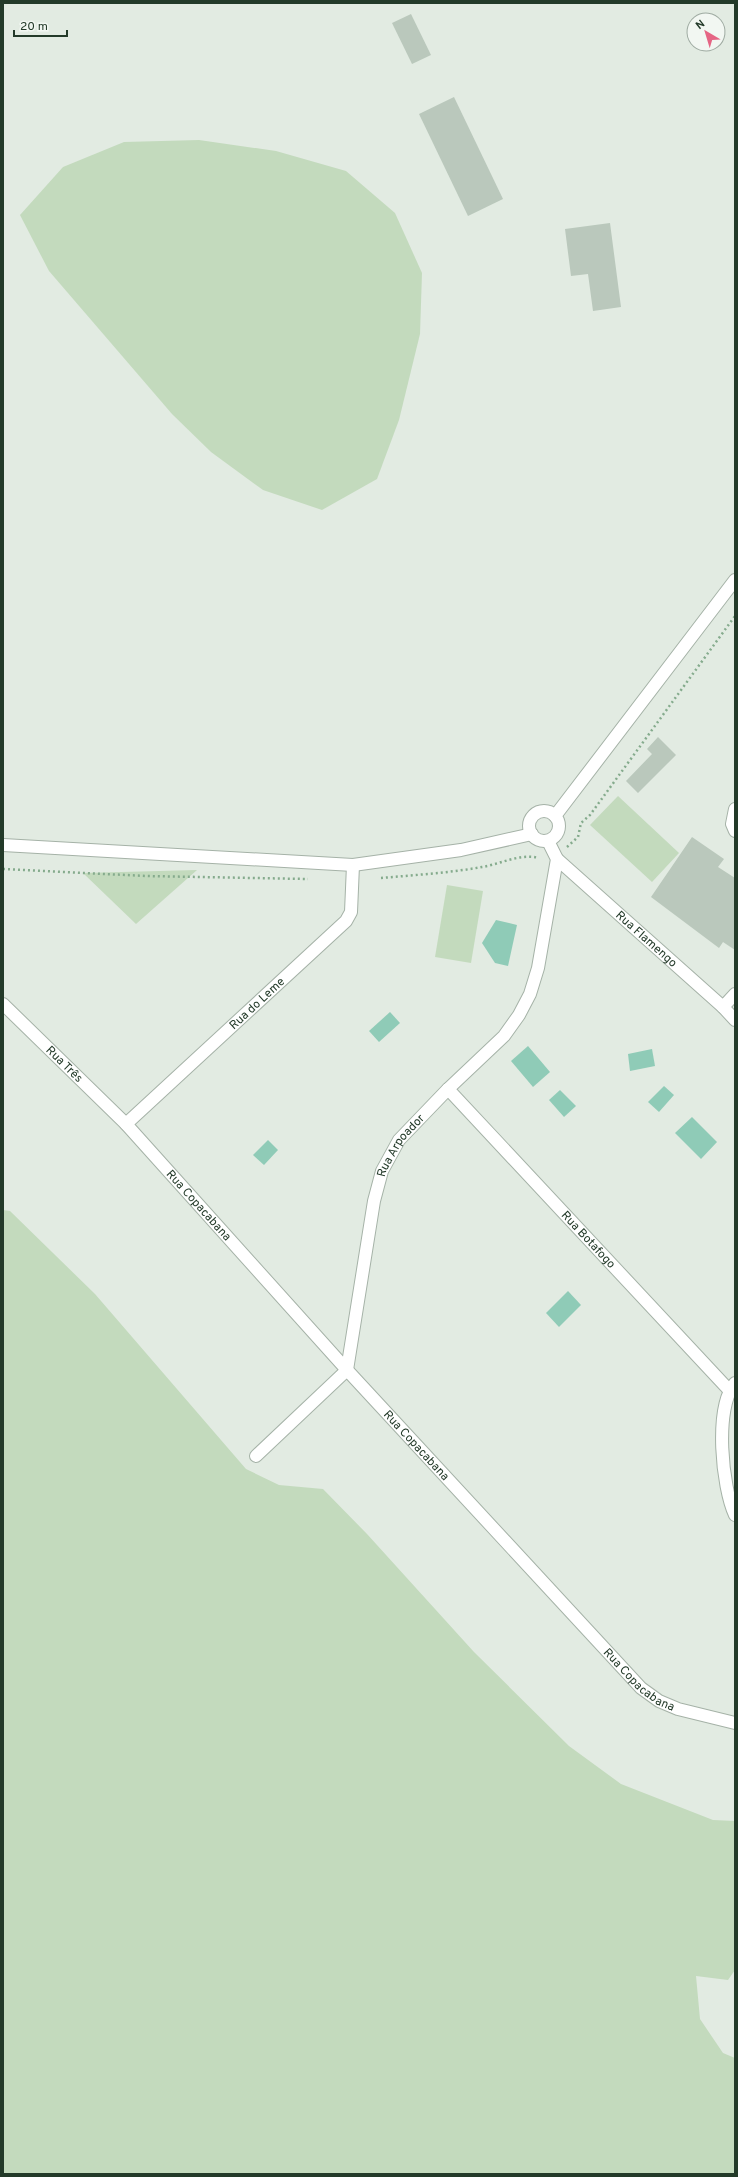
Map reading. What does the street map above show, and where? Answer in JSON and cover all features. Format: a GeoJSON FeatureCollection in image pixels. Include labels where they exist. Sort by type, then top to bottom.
{"type":"FeatureCollection","features":[{"type":"Feature","properties":{"kind":"street"},"geometry":{"type":"LineString","coordinates":[[555,816],[735,580]]}},
{"type":"Feature","properties":{"kind":"street"},"geometry":{"type":"LineString","coordinates":[[735,810],[732,824],[735,831]]}},
{"type":"Feature","properties":{"kind":"street"},"geometry":{"type":"LineString","coordinates":[[546,812],[555,816],[559,825],[556,835],[548,841],[539,840],[532,834],[529,825],[533,816],[537,813],[546,812]]}},
{"type":"Feature","properties":{"kind":"street"},"geometry":{"type":"LineString","coordinates":[[3,845],[353,865],[461,850],[532,834]]}},
{"type":"Feature","properties":{"kind":"street"},"geometry":{"type":"LineString","coordinates":[[548,841],[556,857]]}},
{"type":"Feature","properties":{"kind":"street","name":"Rua Flamengo"},"geometry":{"type":"LineString","coordinates":[[556,857],[724,1007],[735,1020]]}},
{"type":"Feature","properties":{"kind":"street","name":"Rua Arpoador"},"geometry":{"type":"LineString","coordinates":[[347,1370],[374,1201],[382,1171],[399,1140],[448,1089],[504,1036],[519,1015],[530,994],[538,968],[556,857]]}},
{"type":"Feature","properties":{"kind":"street","name":"Rua do Leme"},"geometry":{"type":"LineString","coordinates":[[126,1124],[346,921],[351,912],[353,865]]}},
{"type":"Feature","properties":{"kind":"street"},"geometry":{"type":"LineString","coordinates":[[724,1007],[735,994]]}},
{"type":"Feature","properties":{"kind":"street","name":"Rua Três"},"geometry":{"type":"LineString","coordinates":[[3,1004],[126,1124]]}},
{"type":"Feature","properties":{"kind":"street","name":"Rua Botafogo"},"geometry":{"type":"LineString","coordinates":[[448,1089],[732,1386]]}},
{"type":"Feature","properties":{"kind":"street","name":"Rua Copacabana"},"geometry":{"type":"LineString","coordinates":[[126,1124],[347,1370],[641,1688],[659,1701],[678,1709],[735,1723]]}},
{"type":"Feature","properties":{"kind":"street"},"geometry":{"type":"LineString","coordinates":[[256,1456],[347,1370]]}},
{"type":"Feature","properties":{"kind":"street"},"geometry":{"type":"LineString","coordinates":[[732,1386],[723,1430],[722,1456],[725,1480],[735,1515]]}},
{"type":"Feature","properties":{"kind":"path"},"geometry":{"type":"LineString","coordinates":[[529,855],[545,859],[556,857],[571,845],[578,837],[581,823],[590,814],[735,616]]}},
{"type":"Feature","properties":{"kind":"shaded area"},"geometry":{"type":"Polygon","coordinates":[[[199,140],[276,151],[346,171],[395,213],[422,273],[420,334],[399,420],[377,479],[322,510],[263,490],[211,452],[172,414],[49,271],[20,215],[63,167],[124,142],[199,140]]]}},
{"type":"Feature","properties":{"kind":"shaded area"},"geometry":{"type":"Polygon","coordinates":[[[618,796],[679,853],[652,882],[590,825],[618,796]]]}},
{"type":"Feature","properties":{"kind":"shaded area"},"geometry":{"type":"Polygon","coordinates":[[[197,870],[136,924],[83,873],[197,870]]]}},
{"type":"Feature","properties":{"kind":"shaded area"},"geometry":{"type":"Polygon","coordinates":[[[447,885],[483,891],[471,963],[435,957],[447,885]]]}},
{"type":"Feature","properties":{"kind":"shaded area"},"geometry":{"type":"Polygon","coordinates":[[[496,920],[517,925],[508,966],[495,963],[482,943],[496,920]]]}},
{"type":"Feature","properties":{"kind":"shaded area"},"geometry":{"type":"Polygon","coordinates":[[[390,1012],[400,1023],[379,1042],[369,1031],[390,1012]]]}},
{"type":"Feature","properties":{"kind":"shaded area"},"geometry":{"type":"Polygon","coordinates":[[[528,1046],[550,1072],[533,1087],[511,1061],[528,1046]]]}},
{"type":"Feature","properties":{"kind":"shaded area"},"geometry":{"type":"Polygon","coordinates":[[[652,1049],[655,1066],[630,1071],[628,1054],[652,1049]]]}},
{"type":"Feature","properties":{"kind":"shaded area"},"geometry":{"type":"Polygon","coordinates":[[[664,1086],[674,1095],[659,1112],[648,1102],[664,1086]]]}},
{"type":"Feature","properties":{"kind":"shaded area"},"geometry":{"type":"Polygon","coordinates":[[[560,1090],[576,1106],[564,1117],[549,1100],[560,1090]]]}},
{"type":"Feature","properties":{"kind":"shaded area"},"geometry":{"type":"Polygon","coordinates":[[[692,1117],[717,1142],[701,1159],[675,1133],[692,1117]]]}},
{"type":"Feature","properties":{"kind":"shaded area"},"geometry":{"type":"Polygon","coordinates":[[[268,1140],[278,1150],[264,1165],[253,1155],[268,1140]]]}},
{"type":"Feature","properties":{"kind":"shaded area"},"geometry":{"type":"Polygon","coordinates":[[[3,1210],[10,1211],[95,1294],[246,1469],[279,1485],[323,1489],[367,1534],[474,1652],[569,1746],[621,1784],[713,1820],[735,1821],[735,1970],[728,1980],[696,1976],[700,2019],[723,2053],[735,2058],[735,2174],[3,2174],[3,1210]]]}},
{"type":"Feature","properties":{"kind":"shaded area"},"geometry":{"type":"Polygon","coordinates":[[[568,1291],[581,1305],[559,1327],[546,1313],[568,1291]]]}},
{"type":"Feature","properties":{"kind":"building"},"geometry":{"type":"Polygon","coordinates":[[[411,14],[431,55],[412,64],[392,23],[411,14]]]}},
{"type":"Feature","properties":{"kind":"building"},"geometry":{"type":"Polygon","coordinates":[[[454,97],[503,199],[468,216],[419,114],[454,97]]]}},
{"type":"Feature","properties":{"kind":"building"},"geometry":{"type":"Polygon","coordinates":[[[610,223],[621,307],[593,311],[588,274],[571,276],[565,229],[610,223]]]}},
{"type":"Feature","properties":{"kind":"building"},"geometry":{"type":"Polygon","coordinates":[[[658,737],[676,755],[638,793],[626,781],[652,754],[647,749],[658,737]]]}},
{"type":"Feature","properties":{"kind":"building"},"geometry":{"type":"Polygon","coordinates":[[[692,837],[724,859],[718,867],[735,878],[735,950],[723,942],[719,948],[651,897],[692,837]]]}}]}
